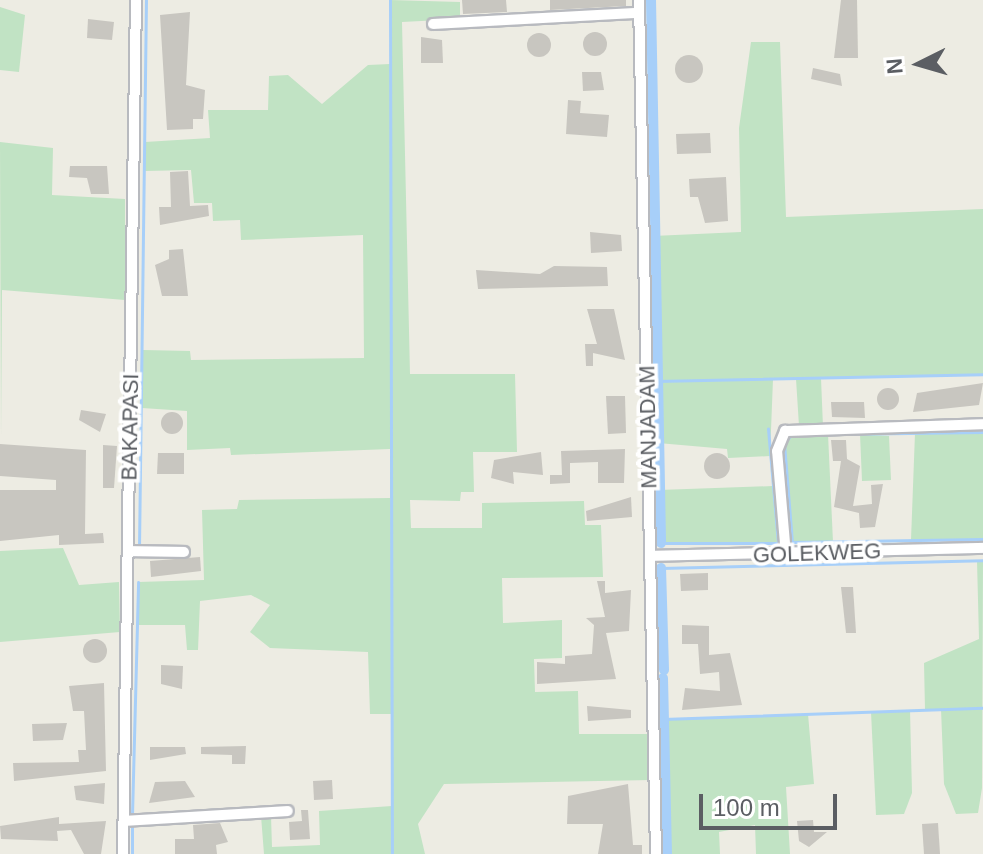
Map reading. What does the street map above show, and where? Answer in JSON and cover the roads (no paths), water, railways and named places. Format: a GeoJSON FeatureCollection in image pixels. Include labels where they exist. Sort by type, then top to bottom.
{"type":"FeatureCollection","features":[{"type":"Feature","properties":{"kind":"street","name":"BAKAPASI"},"geometry":{"type":"LineString","coordinates":[[123,854],[136,0]]}},
{"type":"Feature","properties":{"kind":"street","name":"MANJADAM"},"geometry":{"type":"LineString","coordinates":[[639,0],[656,854]]}},
{"type":"Feature","properties":{"kind":"street"},"geometry":{"type":"LineString","coordinates":[[433,24],[639,13]]}},
{"type":"Feature","properties":{"kind":"street"},"geometry":{"type":"LineString","coordinates":[[786,555],[777,451],[785,431],[983,424]]}},
{"type":"Feature","properties":{"kind":"street","name":"GOLEKWEG"},"geometry":{"type":"LineString","coordinates":[[651,556],[983,548]]}},
{"type":"Feature","properties":{"kind":"street"},"geometry":{"type":"LineString","coordinates":[[128,551],[184,552]]}},
{"type":"Feature","properties":{"kind":"street"},"geometry":{"type":"LineString","coordinates":[[124,821],[172,821],[205,810],[288,811]]}},
{"type":"Feature","properties":{"kind":"waterway"},"geometry":{"type":"LineString","coordinates":[[139,548],[146,0]]}},
{"type":"Feature","properties":{"kind":"waterway"},"geometry":{"type":"LineString","coordinates":[[390,0],[392,854]]}},
{"type":"Feature","properties":{"kind":"waterway"},"geometry":{"type":"LineString","coordinates":[[651,0],[661,543]]}},
{"type":"Feature","properties":{"kind":"waterway"},"geometry":{"type":"LineString","coordinates":[[656,381],[983,374]]}},
{"type":"Feature","properties":{"kind":"waterway"},"geometry":{"type":"LineString","coordinates":[[661,543],[778,543],[768,428]]}},
{"type":"Feature","properties":{"kind":"waterway"},"geometry":{"type":"LineString","coordinates":[[835,434],[983,432]]}},
{"type":"Feature","properties":{"kind":"waterway"},"geometry":{"type":"LineString","coordinates":[[791,435],[784,443],[792,542],[983,539]]}},
{"type":"Feature","properties":{"kind":"waterway"},"geometry":{"type":"LineString","coordinates":[[661,568],[983,560]]}},
{"type":"Feature","properties":{"kind":"waterway"},"geometry":{"type":"LineString","coordinates":[[661,568],[664,670]]}},
{"type":"Feature","properties":{"kind":"waterway"},"geometry":{"type":"LineString","coordinates":[[132,815],[138,582]]}},
{"type":"Feature","properties":{"kind":"waterway"},"geometry":{"type":"LineString","coordinates":[[663,678],[667,854]]}},
{"type":"Feature","properties":{"kind":"waterway"},"geometry":{"type":"LineString","coordinates":[[663,719],[983,708]]}},
{"type":"Feature","properties":{"kind":"waterway"},"geometry":{"type":"LineString","coordinates":[[132,825],[132,854]]}}]}
